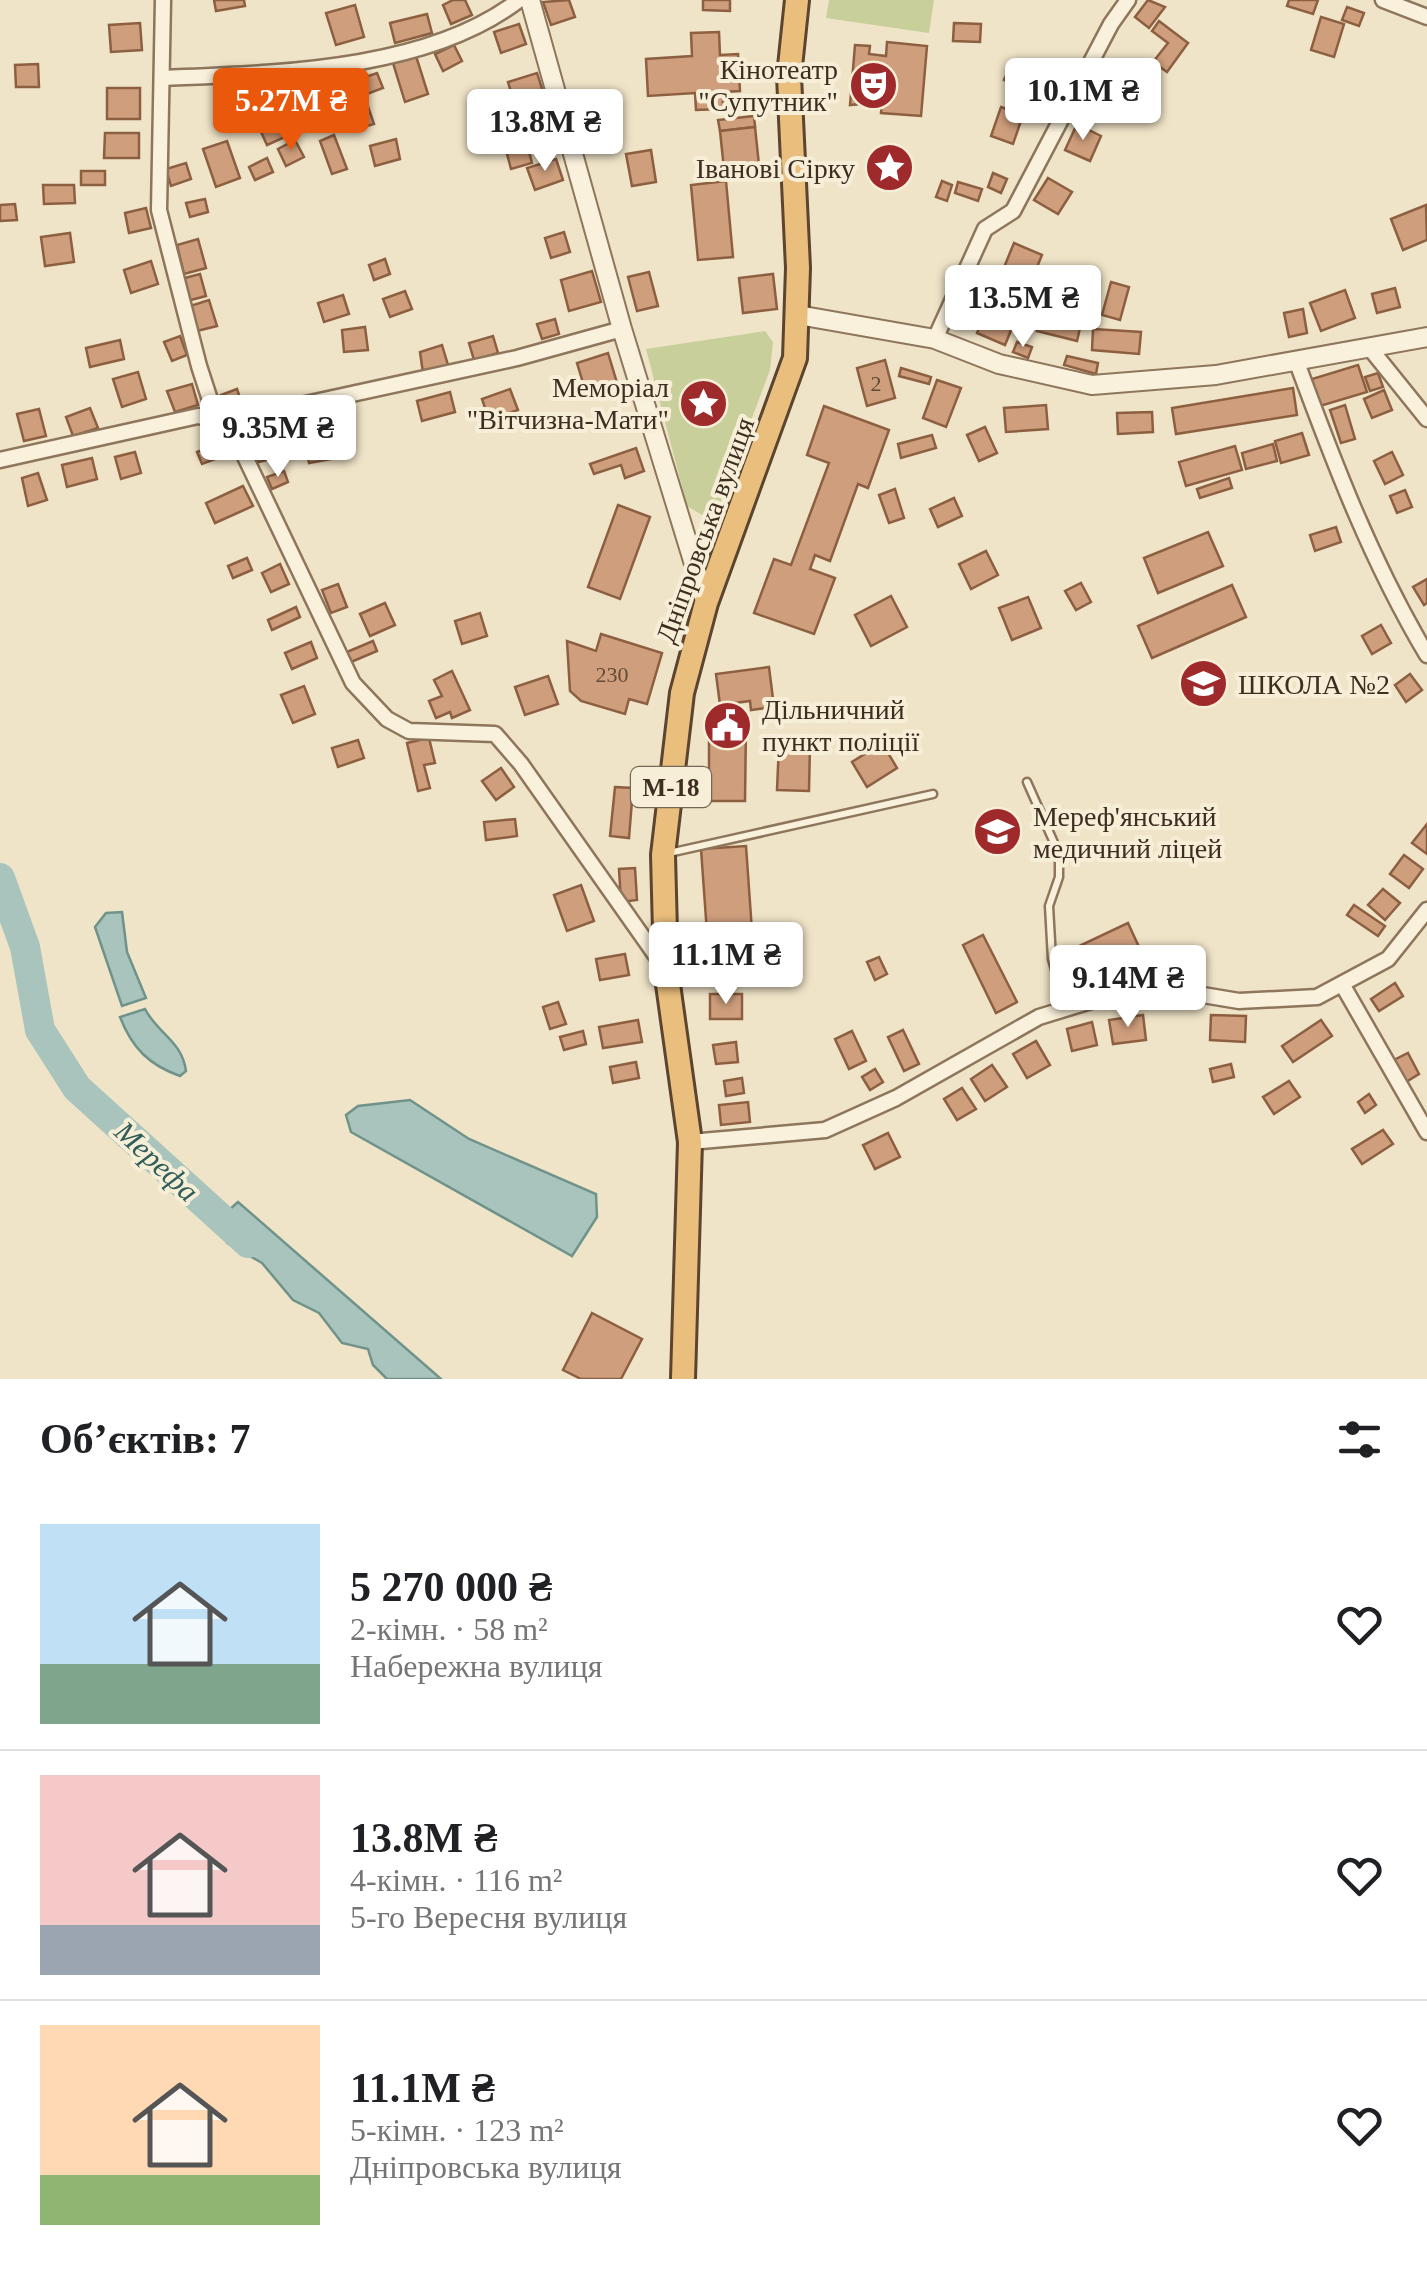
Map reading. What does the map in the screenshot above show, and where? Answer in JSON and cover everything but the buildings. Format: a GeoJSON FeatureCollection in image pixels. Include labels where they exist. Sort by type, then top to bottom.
{"type":"FeatureCollection","features":[{"type":"Feature","properties":{"kind":"highway","name":"Дніпровська вулиця"},"geometry":{"type":"LineString","coordinates":[[683,1379],[690,1142],[666,970],[663,855],[682,692],[706,603],[790,379],[798,315],[790,76],[797,0]]}},
{"type":"Feature","properties":{"kind":"street"},"geometry":{"type":"LineString","coordinates":[[163,0],[159,210],[199,366],[212,406],[228,421],[353,682],[387,719],[409,731],[495,734],[521,764],[666,970]]}},
{"type":"Feature","properties":{"kind":"street"},"geometry":{"type":"LineString","coordinates":[[164,78],[361,65],[492,21],[520,0]]}},
{"type":"Feature","properties":{"kind":"street"},"geometry":{"type":"LineString","coordinates":[[530,0],[622,329],[706,603]]}},
{"type":"Feature","properties":{"kind":"street"},"geometry":{"type":"LineString","coordinates":[[935,339],[985,229],[1013,212],[1128,0]]}},
{"type":"Feature","properties":{"kind":"street"},"geometry":{"type":"LineString","coordinates":[[1383,0],[1427,17]]}},
{"type":"Feature","properties":{"kind":"street"},"geometry":{"type":"LineString","coordinates":[[798,315],[935,339],[999,364],[1092,385],[1216,375],[1427,336]]}},
{"type":"Feature","properties":{"kind":"street"},"geometry":{"type":"LineString","coordinates":[[0,460],[198,416],[228,421],[517,358],[622,329]]}},
{"type":"Feature","properties":{"kind":"street"},"geometry":{"type":"LineString","coordinates":[[1368,347],[1427,420]]}},
{"type":"Feature","properties":{"kind":"street"},"geometry":{"type":"LineString","coordinates":[[1296,360],[1352,513],[1392,596],[1427,655]]}},
{"type":"Feature","properties":{"kind":"street"},"geometry":{"type":"LineString","coordinates":[[690,1142],[825,1130],[896,1098],[1039,1018],[1143,985],[1239,1001],[1317,997],[1388,959],[1427,910]]}},
{"type":"Feature","properties":{"kind":"street"},"geometry":{"type":"LineString","coordinates":[[1342,984],[1427,1132]]}},
{"type":"Feature","properties":{"kind":"lane"},"geometry":{"type":"LineString","coordinates":[[1027,782],[1060,854],[1050,924],[1052,959],[1066,1009]]}},
{"type":"Feature","properties":{"kind":"lane"},"geometry":{"type":"LineString","coordinates":[[663,855],[933,794]]}},
{"type":"Feature","properties":{"kind":"green space"},"geometry":{"type":"Polygon","coordinates":[[[829,0],[934,0],[929,33],[826,18],[829,0]]]}},
{"type":"Feature","properties":{"kind":"green space"},"geometry":{"type":"Polygon","coordinates":[[[765,331],[773,342],[770,370],[718,509],[702,515],[687,506],[646,349],[765,331]]]}},
{"type":"Feature","properties":{"kind":"water"},"geometry":{"type":"Polygon","coordinates":[[[122,912],[127,952],[146,998],[122,1006],[95,927],[106,913],[122,912]]]}},
{"type":"Feature","properties":{"kind":"water"},"geometry":{"type":"Polygon","coordinates":[[[145,1009],[180,1052],[186,1071],[180,1076],[143,1054],[125,1028],[120,1017],[145,1009]]]}},
{"type":"Feature","properties":{"kind":"water"},"geometry":{"type":"Polygon","coordinates":[[[410,1100],[469,1139],[596,1194],[597,1217],[572,1256],[351,1132],[346,1115],[358,1106],[410,1100]]]}},
{"type":"Feature","properties":{"kind":"water","name":"Мерефа"},"geometry":{"type":"Polygon","coordinates":[[[238,1202],[441,1379],[387,1379],[373,1365],[368,1349],[342,1343],[319,1313],[293,1300],[262,1263],[227,1243],[219,1219],[238,1202]]]}},
{"type":"Feature","properties":{"kind":"waterway","name":"Мерефа"},"geometry":{"type":"LineString","coordinates":[[0,878],[25,947],[40,1030],[77,1088],[248,1243]]}},
{"type":"Feature","properties":{"kind":"place","name":"Кінотеатр \"Супутник\""},"geometry":{"type":"Point","coordinates":[873,85]}},
{"type":"Feature","properties":{"kind":"place","name":"Іванові Сірку"},"geometry":{"type":"Point","coordinates":[890,168]}},
{"type":"Feature","properties":{"kind":"place","name":"Меморіал \"Вітчизна-Мати\""},"geometry":{"type":"Point","coordinates":[704,403]}},
{"type":"Feature","properties":{"kind":"place","name":"ШКОЛА №2"},"geometry":{"type":"Point","coordinates":[1203,684]}},
{"type":"Feature","properties":{"kind":"place","name":"Дільничний пункт поліції"},"geometry":{"type":"Point","coordinates":[727,725]}},
{"type":"Feature","properties":{"kind":"place","name":"Мереф'янський медичний ліцей"},"geometry":{"type":"Point","coordinates":[998,832]}}]}
